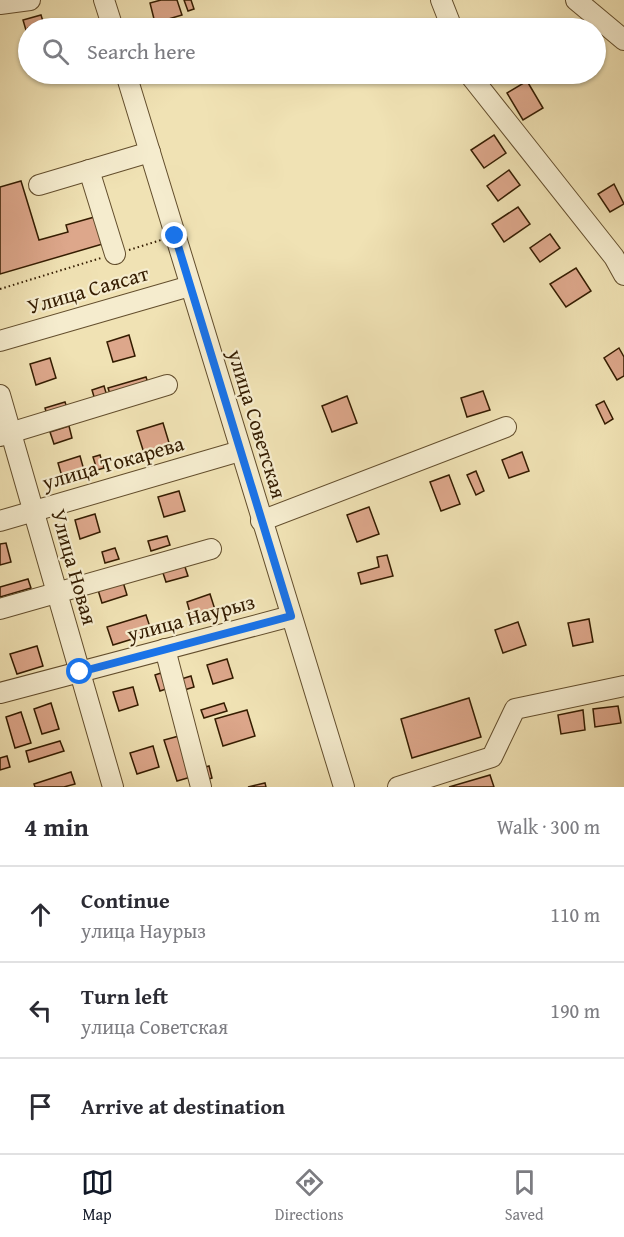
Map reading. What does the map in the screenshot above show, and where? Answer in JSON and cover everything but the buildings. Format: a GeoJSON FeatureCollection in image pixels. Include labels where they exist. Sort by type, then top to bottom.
{"type":"FeatureCollection","features":[{"type":"Feature","properties":{"kind":"street"},"geometry":{"type":"LineString","coordinates":[[0,4],[30,0]]}},
{"type":"Feature","properties":{"kind":"street"},"geometry":{"type":"LineString","coordinates":[[104,0],[110,18]]}},
{"type":"Feature","properties":{"kind":"street"},"geometry":{"type":"LineString","coordinates":[[441,0],[448,18]]}},
{"type":"Feature","properties":{"kind":"street"},"geometry":{"type":"LineString","coordinates":[[576,0],[598,18]]}},
{"type":"Feature","properties":{"kind":"street"},"geometry":{"type":"LineString","coordinates":[[606,25],[624,40]]}},
{"type":"Feature","properties":{"kind":"street","name":"улица Советская"},"geometry":{"type":"LineString","coordinates":[[129,84],[344,787]]}},
{"type":"Feature","properties":{"kind":"street"},"geometry":{"type":"LineString","coordinates":[[477,84],[619,254],[624,275]]}},
{"type":"Feature","properties":{"kind":"street"},"geometry":{"type":"LineString","coordinates":[[39,185],[150,152]]}},
{"type":"Feature","properties":{"kind":"street"},"geometry":{"type":"LineString","coordinates":[[90,170],[115,254]]}},
{"type":"Feature","properties":{"kind":"street","name":"Улица Саясат"},"geometry":{"type":"LineString","coordinates":[[0,341],[190,286]]}},
{"type":"Feature","properties":{"kind":"street"},"geometry":{"type":"LineString","coordinates":[[5,434],[167,385]]}},
{"type":"Feature","properties":{"kind":"street","name":"Улица Новая"},"geometry":{"type":"LineString","coordinates":[[0,395],[5,434],[34,512],[113,787]]}},
{"type":"Feature","properties":{"kind":"street"},"geometry":{"type":"LineString","coordinates":[[261,521],[506,427]]}},
{"type":"Feature","properties":{"kind":"street","name":"улица Токарева"},"geometry":{"type":"LineString","coordinates":[[0,521],[240,451]]}},
{"type":"Feature","properties":{"kind":"street"},"geometry":{"type":"LineString","coordinates":[[0,609],[211,549]]}},
{"type":"Feature","properties":{"kind":"street","name":"улица Наурыз"},"geometry":{"type":"LineString","coordinates":[[0,693],[291,616]]}},
{"type":"Feature","properties":{"kind":"street"},"geometry":{"type":"LineString","coordinates":[[165,650],[201,787]]}},
{"type":"Feature","properties":{"kind":"street"},"geometry":{"type":"LineString","coordinates":[[398,787],[492,757],[515,709],[624,686]]}},
{"type":"Feature","properties":{"kind":"path"},"geometry":{"type":"LineString","coordinates":[[0,289],[175,236]]}},
{"type":"Feature","properties":{"kind":"route"},"geometry":{"type":"LineString","coordinates":[[80,672],[291,616],[175,236]]}}]}
